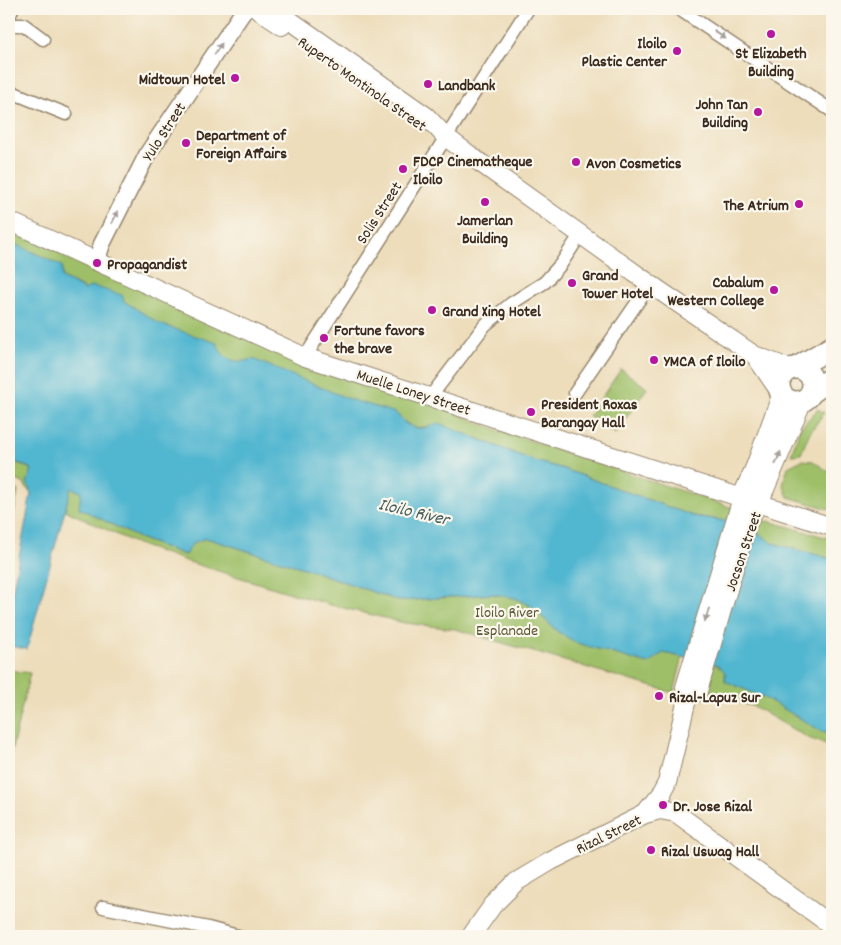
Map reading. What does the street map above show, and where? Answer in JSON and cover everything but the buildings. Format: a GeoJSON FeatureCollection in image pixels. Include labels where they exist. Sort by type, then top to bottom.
{"type":"FeatureCollection","features":[{"type":"Feature","properties":{"kind":"highway"},"geometry":{"type":"LineString","coordinates":[[794,395],[779,381],[786,372],[832,347]]}},
{"type":"Feature","properties":{"kind":"highway"},"geometry":{"type":"LineString","coordinates":[[793,369],[809,374],[813,383],[794,395]]}},
{"type":"Feature","properties":{"kind":"highway"},"geometry":{"type":"LineString","coordinates":[[794,395],[832,378]]}},
{"type":"Feature","properties":{"kind":"main road","name":"Ruperto Montinola Street"},"geometry":{"type":"LineString","coordinates":[[257,9],[420,126],[446,136]]}},
{"type":"Feature","properties":{"kind":"main road","name":"Ruperto Montinola Street"},"geometry":{"type":"LineString","coordinates":[[274,9],[426,116],[446,136],[580,235],[754,355],[794,395]]}},
{"type":"Feature","properties":{"kind":"main road","name":"Muelle Loney Street"},"geometry":{"type":"LineString","coordinates":[[9,221],[305,357],[832,527]]}},
{"type":"Feature","properties":{"kind":"main road","name":"Ruperto Montinola Street"},"geometry":{"type":"LineString","coordinates":[[754,355],[793,369]]}},
{"type":"Feature","properties":{"kind":"main road","name":"Jocson Street"},"geometry":{"type":"LineString","coordinates":[[645,814],[661,794],[669,775],[690,692],[742,520],[794,395]]}},
{"type":"Feature","properties":{"kind":"main road"},"geometry":{"type":"LineString","coordinates":[[669,775],[676,813],[832,926]]}},
{"type":"Feature","properties":{"kind":"main road","name":"Rizal Street"},"geometry":{"type":"LineString","coordinates":[[471,936],[493,905],[516,882],[551,861],[645,814],[660,810],[676,813]]}},
{"type":"Feature","properties":{"kind":"street","name":"Yulo Street"},"geometry":{"type":"LineString","coordinates":[[96,262],[102,244],[148,153],[245,9]]}},
{"type":"Feature","properties":{"kind":"street","name":"Solis Street"},"geometry":{"type":"LineString","coordinates":[[305,357],[528,9]]}},
{"type":"Feature","properties":{"kind":"street"},"geometry":{"type":"LineString","coordinates":[[679,9],[832,111]]}},
{"type":"Feature","properties":{"kind":"street"},"geometry":{"type":"LineString","coordinates":[[9,25],[24,25],[43,39]]}},
{"type":"Feature","properties":{"kind":"street"},"geometry":{"type":"LineString","coordinates":[[9,91],[66,114]]}},
{"type":"Feature","properties":{"kind":"street"},"geometry":{"type":"LineString","coordinates":[[430,396],[486,325],[512,303],[545,282],[580,235]]}},
{"type":"Feature","properties":{"kind":"street"},"geometry":{"type":"LineString","coordinates":[[575,393],[650,284]]}},
{"type":"Feature","properties":{"kind":"street"},"geometry":{"type":"LineString","coordinates":[[103,907],[208,928],[238,936]]}},
{"type":"Feature","properties":{"kind":"green space"},"geometry":{"type":"Polygon","coordinates":[[[9,230],[492,428],[733,508],[727,521],[693,516],[561,468],[534,461],[477,438],[432,426],[415,428],[400,419],[388,421],[274,369],[229,360],[222,354],[62,278],[9,246],[9,230]]]}},
{"type":"Feature","properties":{"kind":"green space"},"geometry":{"type":"Polygon","coordinates":[[[621,369],[647,388],[615,434],[589,416],[621,369]]]}},
{"type":"Feature","properties":{"kind":"green space"},"geometry":{"type":"Polygon","coordinates":[[[818,409],[824,413],[809,434],[801,454],[791,455],[800,428],[818,409]]]}},
{"type":"Feature","properties":{"kind":"green space","name":"Iloilo River Esplanade"},"geometry":{"type":"Polygon","coordinates":[[[9,459],[81,492],[80,508],[139,538],[185,555],[193,543],[206,538],[310,570],[399,601],[493,594],[515,598],[531,606],[558,632],[683,656],[674,693],[455,629],[405,623],[327,604],[192,563],[137,544],[31,494],[23,483],[9,477],[9,459]]]}},
{"type":"Feature","properties":{"kind":"green space"},"geometry":{"type":"Polygon","coordinates":[[[802,460],[813,461],[832,474],[832,510],[788,497],[783,484],[788,467],[802,460]]]}},
{"type":"Feature","properties":{"kind":"green space"},"geometry":{"type":"Polygon","coordinates":[[[9,485],[18,490],[9,546],[9,485]]]}},
{"type":"Feature","properties":{"kind":"green space"},"geometry":{"type":"Polygon","coordinates":[[[768,521],[832,539],[832,559],[772,543],[756,531],[757,523],[768,521]]]}},
{"type":"Feature","properties":{"kind":"green space"},"geometry":{"type":"Polygon","coordinates":[[[714,663],[725,671],[725,681],[735,676],[821,731],[832,733],[832,746],[808,738],[755,707],[705,693],[714,663]]]}},
{"type":"Feature","properties":{"kind":"green space"},"geometry":{"type":"Polygon","coordinates":[[[9,670],[30,673],[10,757],[9,757],[9,670]]]}},
{"type":"Feature","properties":{"kind":"water","name":"Iloilo River"},"geometry":{"type":"Polygon","coordinates":[[[9,241],[62,266],[62,278],[85,290],[92,286],[122,295],[124,301],[160,324],[217,343],[223,354],[231,360],[253,359],[349,399],[396,413],[405,423],[415,428],[424,428],[438,423],[534,461],[561,468],[693,516],[727,521],[756,531],[772,543],[832,559],[832,733],[821,731],[769,700],[725,681],[726,674],[719,665],[663,653],[648,664],[577,643],[558,632],[531,606],[515,598],[492,594],[399,601],[310,570],[206,538],[193,543],[185,555],[139,538],[79,508],[81,492],[71,488],[27,649],[9,646],[9,609],[31,494],[27,482],[32,469],[9,459],[9,241]]]}},
{"type":"Feature","properties":{"kind":"place","name":"St Elizabeth Building"},"geometry":{"type":"Point","coordinates":[771,34]}},
{"type":"Feature","properties":{"kind":"place","name":"Iloilo Plastic Center"},"geometry":{"type":"Point","coordinates":[677,51]}},
{"type":"Feature","properties":{"kind":"place","name":"Midtown Hotel"},"geometry":{"type":"Point","coordinates":[235,78]}},
{"type":"Feature","properties":{"kind":"place","name":"Landbank"},"geometry":{"type":"Point","coordinates":[428,84]}},
{"type":"Feature","properties":{"kind":"place","name":"John Tan Building"},"geometry":{"type":"Point","coordinates":[758,112]}},
{"type":"Feature","properties":{"kind":"place","name":"Department of Foreign Affairs"},"geometry":{"type":"Point","coordinates":[186,143]}},
{"type":"Feature","properties":{"kind":"place","name":"Avon Cosmetics"},"geometry":{"type":"Point","coordinates":[576,162]}},
{"type":"Feature","properties":{"kind":"place","name":"FDCP Cinematheque Iloilo"},"geometry":{"type":"Point","coordinates":[403,169]}},
{"type":"Feature","properties":{"kind":"place","name":"Jamerlan Building"},"geometry":{"type":"Point","coordinates":[485,202]}},
{"type":"Feature","properties":{"kind":"place","name":"The Atrium"},"geometry":{"type":"Point","coordinates":[799,204]}},
{"type":"Feature","properties":{"kind":"place","name":"Propagandist"},"geometry":{"type":"Point","coordinates":[97,263]}},
{"type":"Feature","properties":{"kind":"place","name":"Grand Tower Hotel"},"geometry":{"type":"Point","coordinates":[572,283]}},
{"type":"Feature","properties":{"kind":"place","name":"Cabalum Western College"},"geometry":{"type":"Point","coordinates":[774,290]}},
{"type":"Feature","properties":{"kind":"place","name":"Grand Xing Hotel"},"geometry":{"type":"Point","coordinates":[432,310]}},
{"type":"Feature","properties":{"kind":"place","name":"Fortune favors the brave"},"geometry":{"type":"Point","coordinates":[324,338]}},
{"type":"Feature","properties":{"kind":"place","name":"YMCA of Iloilo"},"geometry":{"type":"Point","coordinates":[654,360]}},
{"type":"Feature","properties":{"kind":"place","name":"President Roxas Barangay Hall"},"geometry":{"type":"Point","coordinates":[531,412]}},
{"type":"Feature","properties":{"kind":"place","name":"Rizal-Lapuz Sur"},"geometry":{"type":"Point","coordinates":[659,696]}},
{"type":"Feature","properties":{"kind":"place","name":"Dr. Jose Rizal"},"geometry":{"type":"Point","coordinates":[663,805]}},
{"type":"Feature","properties":{"kind":"place","name":"Rizal Uswag Hall"},"geometry":{"type":"Point","coordinates":[651,850]}}]}
